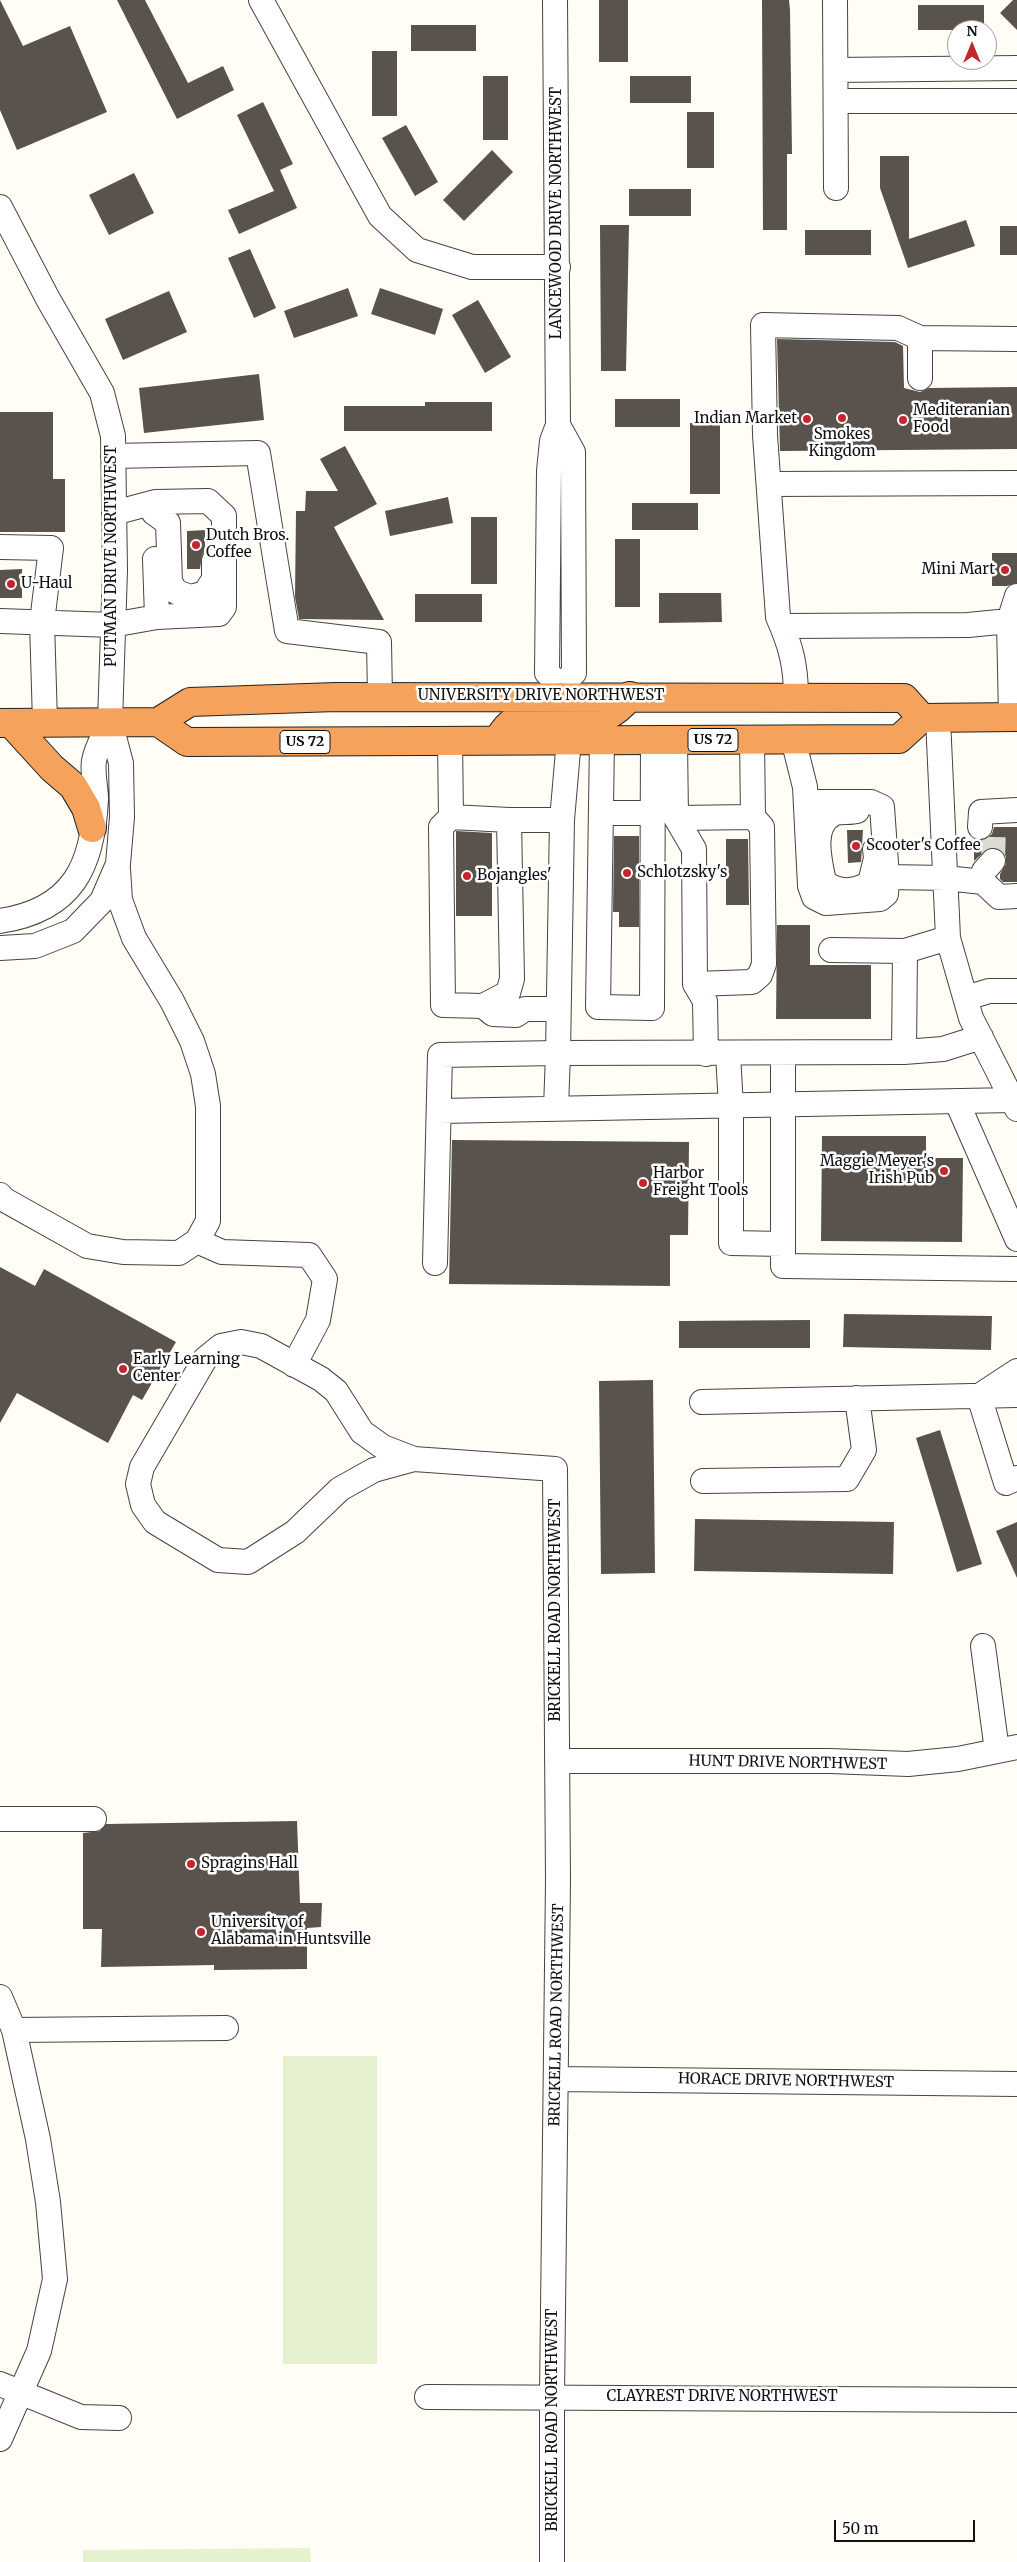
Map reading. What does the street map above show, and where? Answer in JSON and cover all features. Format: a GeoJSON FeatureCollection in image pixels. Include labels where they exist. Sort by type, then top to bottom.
{"type":"FeatureCollection","features":[{"type":"Feature","properties":{"kind":"highway","name":"UNIVERSITY DRIVE NORTHWEST"},"geometry":{"type":"LineString","coordinates":[[158,722],[190,702],[561,691],[630,696],[904,698],[930,719]]}},
{"type":"Feature","properties":{"kind":"highway"},"geometry":{"type":"LineString","coordinates":[[498,740],[509,723],[515,719],[546,718],[556,714],[561,691]]}},
{"type":"Feature","properties":{"kind":"highway"},"geometry":{"type":"LineString","coordinates":[[569,739],[570,729],[579,719],[606,718],[622,706],[630,696]]}},
{"type":"Feature","properties":{"kind":"highway"},"geometry":{"type":"LineString","coordinates":[[930,719],[1014,717]]}},
{"type":"Feature","properties":{"kind":"highway","name":"US 72"},"geometry":{"type":"LineString","coordinates":[[158,722],[187,742],[450,741],[899,739],[930,719]]}},
{"type":"Feature","properties":{"kind":"highway"},"geometry":{"type":"LineString","coordinates":[[5,723],[158,722]]}},
{"type":"Feature","properties":{"kind":"highway"},"geometry":{"type":"LineString","coordinates":[[5,723],[73,786],[86,808],[92,828]]}},
{"type":"Feature","properties":{"kind":"street"},"geometry":{"type":"LineString","coordinates":[[261,0],[380,216],[417,250],[472,267],[558,267]]}},
{"type":"Feature","properties":{"kind":"street","name":"LANCEWOOD DRIVE NORTHWEST"},"geometry":{"type":"LineString","coordinates":[[555,0],[558,425],[552,441],[549,471],[547,673],[561,691]]}},
{"type":"Feature","properties":{"kind":"street"},"geometry":{"type":"LineString","coordinates":[[835,0],[836,188]]}},
{"type":"Feature","properties":{"kind":"street"},"geometry":{"type":"LineString","coordinates":[[836,70],[1017,68]]}},
{"type":"Feature","properties":{"kind":"street"},"geometry":{"type":"LineString","coordinates":[[836,101],[1017,101]]}},
{"type":"Feature","properties":{"kind":"street","name":"PUTMAN DRIVE NORTHWEST"},"geometry":{"type":"LineString","coordinates":[[0,207],[48,299],[102,392],[113,436],[115,570],[110,722]]}},
{"type":"Feature","properties":{"kind":"street"},"geometry":{"type":"LineString","coordinates":[[796,697],[790,642],[778,618],[769,484],[763,325],[898,328],[920,338],[1017,339]]}},
{"type":"Feature","properties":{"kind":"street"},"geometry":{"type":"LineString","coordinates":[[920,338],[920,378]]}},
{"type":"Feature","properties":{"kind":"street"},"geometry":{"type":"LineString","coordinates":[[113,456],[258,452],[287,631],[379,642],[380,696]]}},
{"type":"Feature","properties":{"kind":"street"},"geometry":{"type":"LineString","coordinates":[[769,484],[1017,483]]}},
{"type":"Feature","properties":{"kind":"street"},"geometry":{"type":"LineString","coordinates":[[155,508],[168,523],[170,582],[176,592],[191,597],[205,593],[214,579],[213,526],[216,508]]}},
{"type":"Feature","properties":{"kind":"street"},"geometry":{"type":"LineString","coordinates":[[155,508],[156,618]]}},
{"type":"Feature","properties":{"kind":"street"},"geometry":{"type":"LineString","coordinates":[[114,514],[155,508],[216,508]]}},
{"type":"Feature","properties":{"kind":"street"},"geometry":{"type":"LineString","coordinates":[[0,621],[112,625],[156,618],[219,614],[224,606],[216,508]]}},
{"type":"Feature","properties":{"kind":"street"},"geometry":{"type":"LineString","coordinates":[[0,547],[51,548],[42,622],[45,722]]}},
{"type":"Feature","properties":{"kind":"street"},"geometry":{"type":"LineString","coordinates":[[1014,717],[1014,622],[1017,596]]}},
{"type":"Feature","properties":{"kind":"street"},"geometry":{"type":"LineString","coordinates":[[782,626],[968,625],[1014,622]]}},
{"type":"Feature","properties":{"kind":"street"},"geometry":{"type":"LineString","coordinates":[[440,1110],[731,1107],[957,1102],[1015,1105],[971,1018],[948,938],[946,878],[930,719]]}},
{"type":"Feature","properties":{"kind":"street"},"geometry":{"type":"LineString","coordinates":[[0,921],[48,906],[74,884],[87,858],[92,828],[96,799],[94,760],[110,722]]}},
{"type":"Feature","properties":{"kind":"street"},"geometry":{"type":"LineString","coordinates":[[0,1195],[3,1199],[87,1246],[124,1252],[179,1253],[197,1242],[208,1221],[208,1106],[203,1074],[192,1042],[172,1001],[134,938],[120,900],[118,864],[122,816],[121,763],[110,722]]}},
{"type":"Feature","properties":{"kind":"street"},"geometry":{"type":"LineString","coordinates":[[556,1108],[562,820],[569,739]]}},
{"type":"Feature","properties":{"kind":"street"},"geometry":{"type":"LineString","coordinates":[[695,984],[752,982],[760,975],[764,964],[762,826],[753,816],[752,739]]}},
{"type":"Feature","properties":{"kind":"street"},"geometry":{"type":"LineString","coordinates":[[793,739],[807,802],[810,886],[814,897],[826,903],[880,899],[886,894],[887,878],[877,811],[807,802]]}},
{"type":"Feature","properties":{"kind":"street"},"geometry":{"type":"LineString","coordinates":[[602,740],[598,1007],[652,1008],[665,815],[664,740]]}},
{"type":"Feature","properties":{"kind":"street"},"geometry":{"type":"LineString","coordinates":[[450,741],[451,816],[441,826],[443,1005],[483,1006],[516,1001],[558,1009]]}},
{"type":"Feature","properties":{"kind":"street"},"geometry":{"type":"LineString","coordinates":[[601,813],[753,816]]}},
{"type":"Feature","properties":{"kind":"street"},"geometry":{"type":"LineString","coordinates":[[665,815],[694,849],[695,984],[705,1000],[731,1107],[731,1243],[783,1244]]}},
{"type":"Feature","properties":{"kind":"street"},"geometry":{"type":"LineString","coordinates":[[451,816],[509,820],[562,820]]}},
{"type":"Feature","properties":{"kind":"street"},"geometry":{"type":"LineString","coordinates":[[509,820],[512,979],[516,1001]]}},
{"type":"Feature","properties":{"kind":"street"},"geometry":{"type":"LineString","coordinates":[[0,948],[35,946],[73,930],[102,901],[118,864]]}},
{"type":"Feature","properties":{"kind":"street"},"geometry":{"type":"LineString","coordinates":[[887,878],[946,878],[985,869],[999,896],[1017,896]]}},
{"type":"Feature","properties":{"kind":"street"},"geometry":{"type":"LineString","coordinates":[[831,950],[904,951],[948,938]]}},
{"type":"Feature","properties":{"kind":"street"},"geometry":{"type":"LineString","coordinates":[[904,951],[904,1052]]}},
{"type":"Feature","properties":{"kind":"street"},"geometry":{"type":"LineString","coordinates":[[966,998],[989,991],[1017,991]]}},
{"type":"Feature","properties":{"kind":"street"},"geometry":{"type":"LineString","coordinates":[[435,1263],[440,1055],[904,1052],[943,1049],[981,1037]]}},
{"type":"Feature","properties":{"kind":"street"},"geometry":{"type":"LineString","coordinates":[[782,1053],[784,1106],[783,1266],[1017,1269]]}},
{"type":"Feature","properties":{"kind":"street"},"geometry":{"type":"LineString","coordinates":[[957,1102],[1017,1239]]}},
{"type":"Feature","properties":{"kind":"street"},"geometry":{"type":"LineString","coordinates":[[197,1242],[222,1252],[309,1255],[326,1279],[318,1320],[294,1364]]}},
{"type":"Feature","properties":{"kind":"street"},"geometry":{"type":"LineString","coordinates":[[241,1342],[261,1346],[321,1379],[336,1391],[362,1432],[384,1447],[414,1459],[374,1470],[340,1489],[295,1532],[248,1562],[218,1560],[155,1522],[143,1505],[138,1484],[147,1458],[205,1359],[221,1346],[241,1342]]}},
{"type":"Feature","properties":{"kind":"street"},"geometry":{"type":"LineString","coordinates":[[978,1396],[1017,1371]]}},
{"type":"Feature","properties":{"kind":"street"},"geometry":{"type":"LineString","coordinates":[[702,1402],[1017,1395]]}},
{"type":"Feature","properties":{"kind":"street"},"geometry":{"type":"LineString","coordinates":[[978,1396],[1006,1483],[1017,1478]]}},
{"type":"Feature","properties":{"kind":"street"},"geometry":{"type":"LineString","coordinates":[[703,1481],[847,1479],[864,1450],[857,1398]]}},
{"type":"Feature","properties":{"kind":"street","name":"BRICKELL ROAD NORTHWEST"},"geometry":{"type":"LineString","coordinates":[[414,1459],[555,1469],[557,1761],[552,2562]]}},
{"type":"Feature","properties":{"kind":"street"},"geometry":{"type":"LineString","coordinates":[[983,1646],[1007,1749]]}},
{"type":"Feature","properties":{"kind":"street","name":"HUNT DRIVE NORTHWEST"},"geometry":{"type":"LineString","coordinates":[[557,1761],[830,1761],[908,1764],[958,1760],[1007,1749]]}},
{"type":"Feature","properties":{"kind":"street"},"geometry":{"type":"LineString","coordinates":[[0,1819],[94,1818]]}},
{"type":"Feature","properties":{"kind":"street"},"geometry":{"type":"LineString","coordinates":[[0,1997],[14,2030],[38,2139],[48,2202],[55,2279],[39,2351],[10,2389],[0,2439]]}},
{"type":"Feature","properties":{"kind":"street"},"geometry":{"type":"LineString","coordinates":[[14,2030],[226,2028]]}},
{"type":"Feature","properties":{"kind":"street","name":"HORACE DRIVE NORTHWEST"},"geometry":{"type":"LineString","coordinates":[[556,2079],[1017,2084]]}},
{"type":"Feature","properties":{"kind":"street"},"geometry":{"type":"LineString","coordinates":[[10,2389],[81,2417],[119,2418]]}},
{"type":"Feature","properties":{"kind":"street","name":"CLAYREST DRIVE NORTHWEST"},"geometry":{"type":"LineString","coordinates":[[427,2396],[1017,2400]]}},
{"type":"Feature","properties":{"kind":"green space"},"geometry":{"type":"Polygon","coordinates":[[[283,2056],[377,2056],[377,2364],[283,2364],[283,2056]]]}},
{"type":"Feature","properties":{"kind":"green space"},"geometry":{"type":"Polygon","coordinates":[[[310,2548],[311,2562],[83,2562],[83,2550],[310,2548]]]}},
{"type":"Feature","properties":{"kind":"building"},"geometry":{"type":"Polygon","coordinates":[[[0,0],[23,46],[70,26],[107,112],[17,150],[0,110],[0,0]]]}},
{"type":"Feature","properties":{"kind":"building"},"geometry":{"type":"Polygon","coordinates":[[[117,0],[145,0],[188,83],[223,66],[234,90],[177,119],[117,0]]]}},
{"type":"Feature","properties":{"kind":"building"},"geometry":{"type":"Polygon","coordinates":[[[599,0],[628,0],[628,62],[599,62],[599,0]]]}},
{"type":"Feature","properties":{"kind":"building"},"geometry":{"type":"Polygon","coordinates":[[[762,0],[789,0],[792,154],[787,154],[787,230],[763,230],[762,0]]]}},
{"type":"Feature","properties":{"kind":"building"},"geometry":{"type":"Polygon","coordinates":[[[1013,0],[1017,0],[1017,30],[1000,13],[1013,0]]]}},
{"type":"Feature","properties":{"kind":"building"},"geometry":{"type":"Polygon","coordinates":[[[918,5],[984,5],[984,20],[947,20],[947,30],[918,30],[918,5]]]}},
{"type":"Feature","properties":{"kind":"building"},"geometry":{"type":"Polygon","coordinates":[[[411,25],[476,25],[476,51],[411,51],[411,25]]]}},
{"type":"Feature","properties":{"kind":"building"},"geometry":{"type":"Polygon","coordinates":[[[372,51],[397,51],[397,116],[372,116],[372,51]]]}},
{"type":"Feature","properties":{"kind":"building"},"geometry":{"type":"Polygon","coordinates":[[[483,76],[508,76],[508,140],[483,140],[483,76]]]}},
{"type":"Feature","properties":{"kind":"building"},"geometry":{"type":"Polygon","coordinates":[[[630,76],[691,76],[691,103],[630,103],[630,76]]]}},
{"type":"Feature","properties":{"kind":"building"},"geometry":{"type":"Polygon","coordinates":[[[263,102],[293,164],[280,170],[297,208],[239,234],[228,210],[274,191],[237,115],[263,102]]]}},
{"type":"Feature","properties":{"kind":"building"},"geometry":{"type":"Polygon","coordinates":[[[687,112],[714,112],[714,168],[687,168],[687,112]]]}},
{"type":"Feature","properties":{"kind":"building"},"geometry":{"type":"Polygon","coordinates":[[[406,125],[438,182],[415,196],[382,138],[406,125]]]}},
{"type":"Feature","properties":{"kind":"building"},"geometry":{"type":"Polygon","coordinates":[[[492,150],[513,172],[464,221],[443,200],[492,150]]]}},
{"type":"Feature","properties":{"kind":"building"},"geometry":{"type":"Polygon","coordinates":[[[880,156],[909,156],[909,239],[966,220],[975,246],[908,268],[880,188],[880,156]]]}},
{"type":"Feature","properties":{"kind":"building"},"geometry":{"type":"Polygon","coordinates":[[[134,173],[154,213],[109,235],[89,195],[134,173]]]}},
{"type":"Feature","properties":{"kind":"building"},"geometry":{"type":"Polygon","coordinates":[[[629,189],[691,189],[691,216],[629,216],[629,189]]]}},
{"type":"Feature","properties":{"kind":"building"},"geometry":{"type":"Polygon","coordinates":[[[600,225],[629,225],[626,371],[601,371],[600,225]]]}},
{"type":"Feature","properties":{"kind":"building"},"geometry":{"type":"Polygon","coordinates":[[[1000,226],[1017,226],[1017,255],[1000,255],[1000,226]]]}},
{"type":"Feature","properties":{"kind":"building"},"geometry":{"type":"Polygon","coordinates":[[[805,230],[871,230],[871,255],[805,255],[805,230]]]}},
{"type":"Feature","properties":{"kind":"building"},"geometry":{"type":"Polygon","coordinates":[[[250,249],[276,308],[254,318],[228,258],[250,249]]]}},
{"type":"Feature","properties":{"kind":"building"},"geometry":{"type":"Polygon","coordinates":[[[348,288],[358,316],[294,338],[284,311],[348,288]]]}},
{"type":"Feature","properties":{"kind":"building"},"geometry":{"type":"Polygon","coordinates":[[[380,288],[443,309],[435,335],[371,314],[380,288]]]}},
{"type":"Feature","properties":{"kind":"building"},"geometry":{"type":"Polygon","coordinates":[[[169,291],[187,332],[123,360],[105,319],[169,291]]]}},
{"type":"Feature","properties":{"kind":"building"},"geometry":{"type":"Polygon","coordinates":[[[478,300],[511,357],[485,373],[452,315],[478,300]]]}},
{"type":"Feature","properties":{"kind":"building"},"geometry":{"type":"Polygon","coordinates":[[[777,339],[895,342],[903,346],[904,388],[920,392],[929,388],[1017,387],[1017,449],[780,451],[777,339]]]}},
{"type":"Feature","properties":{"kind":"building"},"geometry":{"type":"Polygon","coordinates":[[[259,374],[264,420],[144,433],[139,388],[259,374]]]}},
{"type":"Feature","properties":{"kind":"building"},"geometry":{"type":"Polygon","coordinates":[[[615,399],[680,399],[680,427],[615,427],[615,399]]]}},
{"type":"Feature","properties":{"kind":"building"},"geometry":{"type":"Polygon","coordinates":[[[425,402],[492,402],[492,431],[344,431],[344,406],[425,406],[425,402]]]}},
{"type":"Feature","properties":{"kind":"building"},"geometry":{"type":"Polygon","coordinates":[[[0,412],[53,412],[53,479],[65,479],[65,532],[0,532],[0,412]]]}},
{"type":"Feature","properties":{"kind":"building"},"geometry":{"type":"Polygon","coordinates":[[[690,423],[720,423],[720,494],[690,494],[690,423]]]}},
{"type":"Feature","properties":{"kind":"building"},"geometry":{"type":"Polygon","coordinates":[[[345,446],[377,504],[334,527],[384,620],[299,619],[295,597],[296,511],[305,511],[306,491],[338,491],[320,459],[345,446]]]}},
{"type":"Feature","properties":{"kind":"building"},"geometry":{"type":"Polygon","coordinates":[[[448,497],[453,523],[390,536],[385,511],[448,497]]]}},
{"type":"Feature","properties":{"kind":"building"},"geometry":{"type":"Polygon","coordinates":[[[632,503],[698,503],[698,530],[632,530],[632,503]]]}},
{"type":"Feature","properties":{"kind":"building"},"geometry":{"type":"Polygon","coordinates":[[[471,517],[497,517],[497,584],[471,584],[471,517]]]}},
{"type":"Feature","properties":{"kind":"building","name":"Dutch Bros. Coffee"},"geometry":{"type":"Polygon","coordinates":[[[205,530],[205,551],[202,555],[200,569],[187,569],[187,531],[205,530]]]}},
{"type":"Feature","properties":{"kind":"building"},"geometry":{"type":"Polygon","coordinates":[[[615,539],[640,539],[640,607],[615,607],[615,539]]]}},
{"type":"Feature","properties":{"kind":"building","name":"Mini Mart"},"geometry":{"type":"Polygon","coordinates":[[[992,553],[1017,553],[1017,583],[1007,586],[992,586],[992,553]]]}},
{"type":"Feature","properties":{"kind":"building","name":"U-Haul"},"geometry":{"type":"Polygon","coordinates":[[[22,569],[22,598],[0,598],[0,570],[22,569]]]}},
{"type":"Feature","properties":{"kind":"building"},"geometry":{"type":"Polygon","coordinates":[[[659,593],[721,593],[722,622],[659,623],[659,593]]]}},
{"type":"Feature","properties":{"kind":"building"},"geometry":{"type":"Polygon","coordinates":[[[415,594],[482,594],[482,622],[415,622],[415,594]]]}},
{"type":"Feature","properties":{"kind":"building"},"geometry":{"type":"Polygon","coordinates":[[[994,827],[1017,827],[1017,882],[1003,882],[1000,879],[1000,874],[1006,864],[1006,857],[1003,851],[996,848],[988,848],[974,861],[974,839],[986,839],[992,834],[994,827]]]}},
{"type":"Feature","properties":{"kind":"building","name":"Scooter's Coffee"},"geometry":{"type":"Polygon","coordinates":[[[847,830],[863,830],[861,862],[848,863],[847,830]]]}},
{"type":"Feature","properties":{"kind":"building"},"geometry":{"type":"Polygon","coordinates":[[[456,831],[492,833],[492,916],[456,916],[456,831]]]}},
{"type":"Feature","properties":{"kind":"building"},"geometry":{"type":"Polygon","coordinates":[[[614,836],[639,836],[639,927],[619,927],[619,912],[613,912],[614,836]]]}},
{"type":"Feature","properties":{"kind":"building"},"geometry":{"type":"Polygon","coordinates":[[[726,839],[748,839],[749,905],[726,905],[726,839]]]}},
{"type":"Feature","properties":{"kind":"building"},"geometry":{"type":"Polygon","coordinates":[[[777,925],[810,925],[810,965],[871,965],[871,1019],[776,1019],[777,925]]]}},
{"type":"Feature","properties":{"kind":"building"},"geometry":{"type":"Polygon","coordinates":[[[822,1136],[926,1136],[926,1158],[963,1158],[962,1242],[821,1241],[822,1136]]]}},
{"type":"Feature","properties":{"kind":"building"},"geometry":{"type":"Polygon","coordinates":[[[452,1140],[689,1142],[688,1235],[670,1235],[670,1286],[449,1284],[452,1140]]]}},
{"type":"Feature","properties":{"kind":"building","name":"Early Learning Center"},"geometry":{"type":"Polygon","coordinates":[[[0,1267],[35,1286],[44,1269],[176,1342],[142,1400],[133,1395],[108,1443],[17,1393],[0,1423],[0,1267]]]}},
{"type":"Feature","properties":{"kind":"building"},"geometry":{"type":"Polygon","coordinates":[[[844,1314],[992,1316],[991,1350],[843,1347],[844,1314]]]}},
{"type":"Feature","properties":{"kind":"building"},"geometry":{"type":"Polygon","coordinates":[[[810,1320],[810,1348],[679,1348],[679,1321],[810,1320]]]}},
{"type":"Feature","properties":{"kind":"building"},"geometry":{"type":"Polygon","coordinates":[[[653,1380],[655,1573],[601,1574],[599,1381],[653,1380]]]}},
{"type":"Feature","properties":{"kind":"building"},"geometry":{"type":"Polygon","coordinates":[[[940,1430],[982,1564],[957,1572],[916,1438],[940,1430]]]}},
{"type":"Feature","properties":{"kind":"building"},"geometry":{"type":"Polygon","coordinates":[[[695,1519],[894,1522],[893,1574],[694,1571],[695,1519]]]}},
{"type":"Feature","properties":{"kind":"building"},"geometry":{"type":"Polygon","coordinates":[[[1017,1522],[1017,1578],[996,1531],[1017,1522]]]}},
{"type":"Feature","properties":{"kind":"building","name":"Spragins Hall"},"geometry":{"type":"Polygon","coordinates":[[[297,1821],[300,1903],[322,1903],[321,1927],[307,1928],[307,1969],[214,1970],[214,1965],[101,1967],[102,1929],[83,1929],[83,1833],[100,1831],[106,1824],[297,1821]]]}},
{"type":"Feature","properties":{"kind":"tunnel"},"geometry":{"type":"LineString","coordinates":[[993,861],[994,827]]}},
{"type":"Feature","properties":{"kind":"place","name":"Smokes Kingdom"},"geometry":{"type":"Point","coordinates":[842,418]}},
{"type":"Feature","properties":{"kind":"place","name":"Indian Market"},"geometry":{"type":"Point","coordinates":[807,419]}},
{"type":"Feature","properties":{"kind":"place","name":"Mediteranian Food"},"geometry":{"type":"Point","coordinates":[903,420]}},
{"type":"Feature","properties":{"kind":"place","name":"Dutch Bros. Coffee"},"geometry":{"type":"Point","coordinates":[196,545]}},
{"type":"Feature","properties":{"kind":"place","name":"Mini Mart"},"geometry":{"type":"Point","coordinates":[1005,570]}},
{"type":"Feature","properties":{"kind":"place","name":"U-Haul"},"geometry":{"type":"Point","coordinates":[11,584]}},
{"type":"Feature","properties":{"kind":"place","name":"Scooter's Coffee"},"geometry":{"type":"Point","coordinates":[856,846]}},
{"type":"Feature","properties":{"kind":"place","name":"Schlotzsky's"},"geometry":{"type":"Point","coordinates":[627,873]}},
{"type":"Feature","properties":{"kind":"place","name":"Bojangles'"},"geometry":{"type":"Point","coordinates":[467,876]}},
{"type":"Feature","properties":{"kind":"place","name":"Maggie Meyer's Irish Pub"},"geometry":{"type":"Point","coordinates":[944,1171]}},
{"type":"Feature","properties":{"kind":"place","name":"Harbor Freight Tools"},"geometry":{"type":"Point","coordinates":[643,1183]}},
{"type":"Feature","properties":{"kind":"place","name":"Early Learning Center"},"geometry":{"type":"Point","coordinates":[123,1369]}},
{"type":"Feature","properties":{"kind":"place","name":"Spragins Hall"},"geometry":{"type":"Point","coordinates":[191,1864]}},
{"type":"Feature","properties":{"kind":"place","name":"University of Alabama in Huntsville"},"geometry":{"type":"Point","coordinates":[201,1932]}}]}
